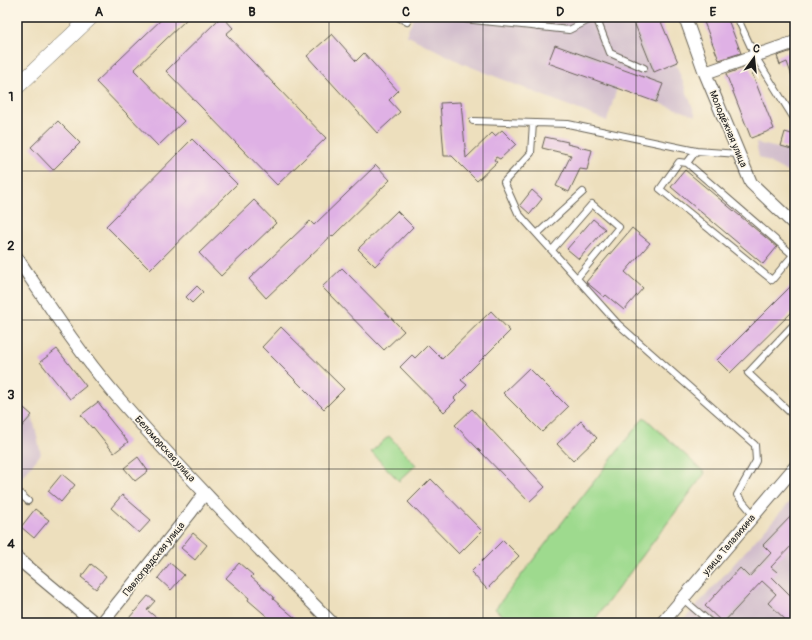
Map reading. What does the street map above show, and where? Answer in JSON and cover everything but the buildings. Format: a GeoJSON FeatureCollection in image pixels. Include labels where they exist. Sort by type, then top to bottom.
{"type":"FeatureCollection","features":[{"type":"Feature","properties":{"kind":"street"},"geometry":{"type":"LineString","coordinates":[[17,87],[91,17]]}},
{"type":"Feature","properties":{"kind":"street","name":"Молодёжная улица"},"geometry":{"type":"LineString","coordinates":[[684,17],[751,183],[795,225]]}},
{"type":"Feature","properties":{"kind":"street"},"geometry":{"type":"LineString","coordinates":[[705,72],[795,42]]}},
{"type":"Feature","properties":{"kind":"street","name":"Беломорская улица"},"geometry":{"type":"LineString","coordinates":[[17,258],[72,339],[113,392],[205,493],[332,623]]}},
{"type":"Feature","properties":{"kind":"street","name":"улица Талалихина"},"geometry":{"type":"LineString","coordinates":[[662,623],[795,467]]}},
{"type":"Feature","properties":{"kind":"street","name":"Павлоградская улица"},"geometry":{"type":"LineString","coordinates":[[102,623],[192,512],[205,493]]}},
{"type":"Feature","properties":{"kind":"street"},"geometry":{"type":"LineString","coordinates":[[17,558],[95,623]]}},
{"type":"Feature","properties":{"kind":"lane"},"geometry":{"type":"LineString","coordinates":[[398,17],[407,22]]}},
{"type":"Feature","properties":{"kind":"lane"},"geometry":{"type":"LineString","coordinates":[[446,17],[483,19],[569,30],[596,17],[610,53],[644,68]]}},
{"type":"Feature","properties":{"kind":"lane"},"geometry":{"type":"LineString","coordinates":[[534,17],[537,26]]}},
{"type":"Feature","properties":{"kind":"lane"},"geometry":{"type":"LineString","coordinates":[[737,17],[755,56],[795,118]]}},
{"type":"Feature","properties":{"kind":"lane"},"geometry":{"type":"LineString","coordinates":[[473,121],[568,124],[696,151],[739,154]]}},
{"type":"Feature","properties":{"kind":"lane"},"geometry":{"type":"LineString","coordinates":[[533,123],[531,153],[504,182],[518,213],[618,324],[755,445],[756,461],[737,495],[754,515]]}},
{"type":"Feature","properties":{"kind":"lane"},"geometry":{"type":"LineString","coordinates":[[687,163],[696,151]]}},
{"type":"Feature","properties":{"kind":"lane"},"geometry":{"type":"LineString","coordinates":[[679,162],[687,163],[794,254],[772,280],[660,189],[679,162]]}},
{"type":"Feature","properties":{"kind":"lane"},"geometry":{"type":"LineString","coordinates":[[537,234],[583,192]]}},
{"type":"Feature","properties":{"kind":"lane"},"geometry":{"type":"LineString","coordinates":[[552,250],[592,204],[619,227],[577,278]]}},
{"type":"Feature","properties":{"kind":"lane"},"geometry":{"type":"LineString","coordinates":[[795,323],[748,373],[795,417]]}},
{"type":"Feature","properties":{"kind":"lane"},"geometry":{"type":"LineString","coordinates":[[17,491],[28,501]]}},
{"type":"Feature","properties":{"kind":"lane"},"geometry":{"type":"LineString","coordinates":[[683,599],[711,623]]}},
{"type":"Feature","properties":{"kind":"shaded area"},"geometry":{"type":"Polygon","coordinates":[[[414,17],[658,17],[696,116],[617,88],[607,121],[464,64],[406,35],[414,17]]]}},
{"type":"Feature","properties":{"kind":"shaded area"},"geometry":{"type":"Polygon","coordinates":[[[756,143],[795,152],[795,176],[759,157],[756,143]]]}},
{"type":"Feature","properties":{"kind":"shaded area"},"geometry":{"type":"Polygon","coordinates":[[[17,402],[32,415],[41,454],[17,483],[17,402]]]}},
{"type":"Feature","properties":{"kind":"shaded area"},"geometry":{"type":"Polygon","coordinates":[[[795,496],[795,623],[681,623],[795,496]]]}},
{"type":"Feature","properties":{"kind":"green space"},"geometry":{"type":"Polygon","coordinates":[[[644,417],[705,473],[592,623],[510,623],[495,609],[644,417]]]}},
{"type":"Feature","properties":{"kind":"green space"},"geometry":{"type":"Polygon","coordinates":[[[389,436],[416,465],[399,481],[371,452],[389,436]]]}}]}
